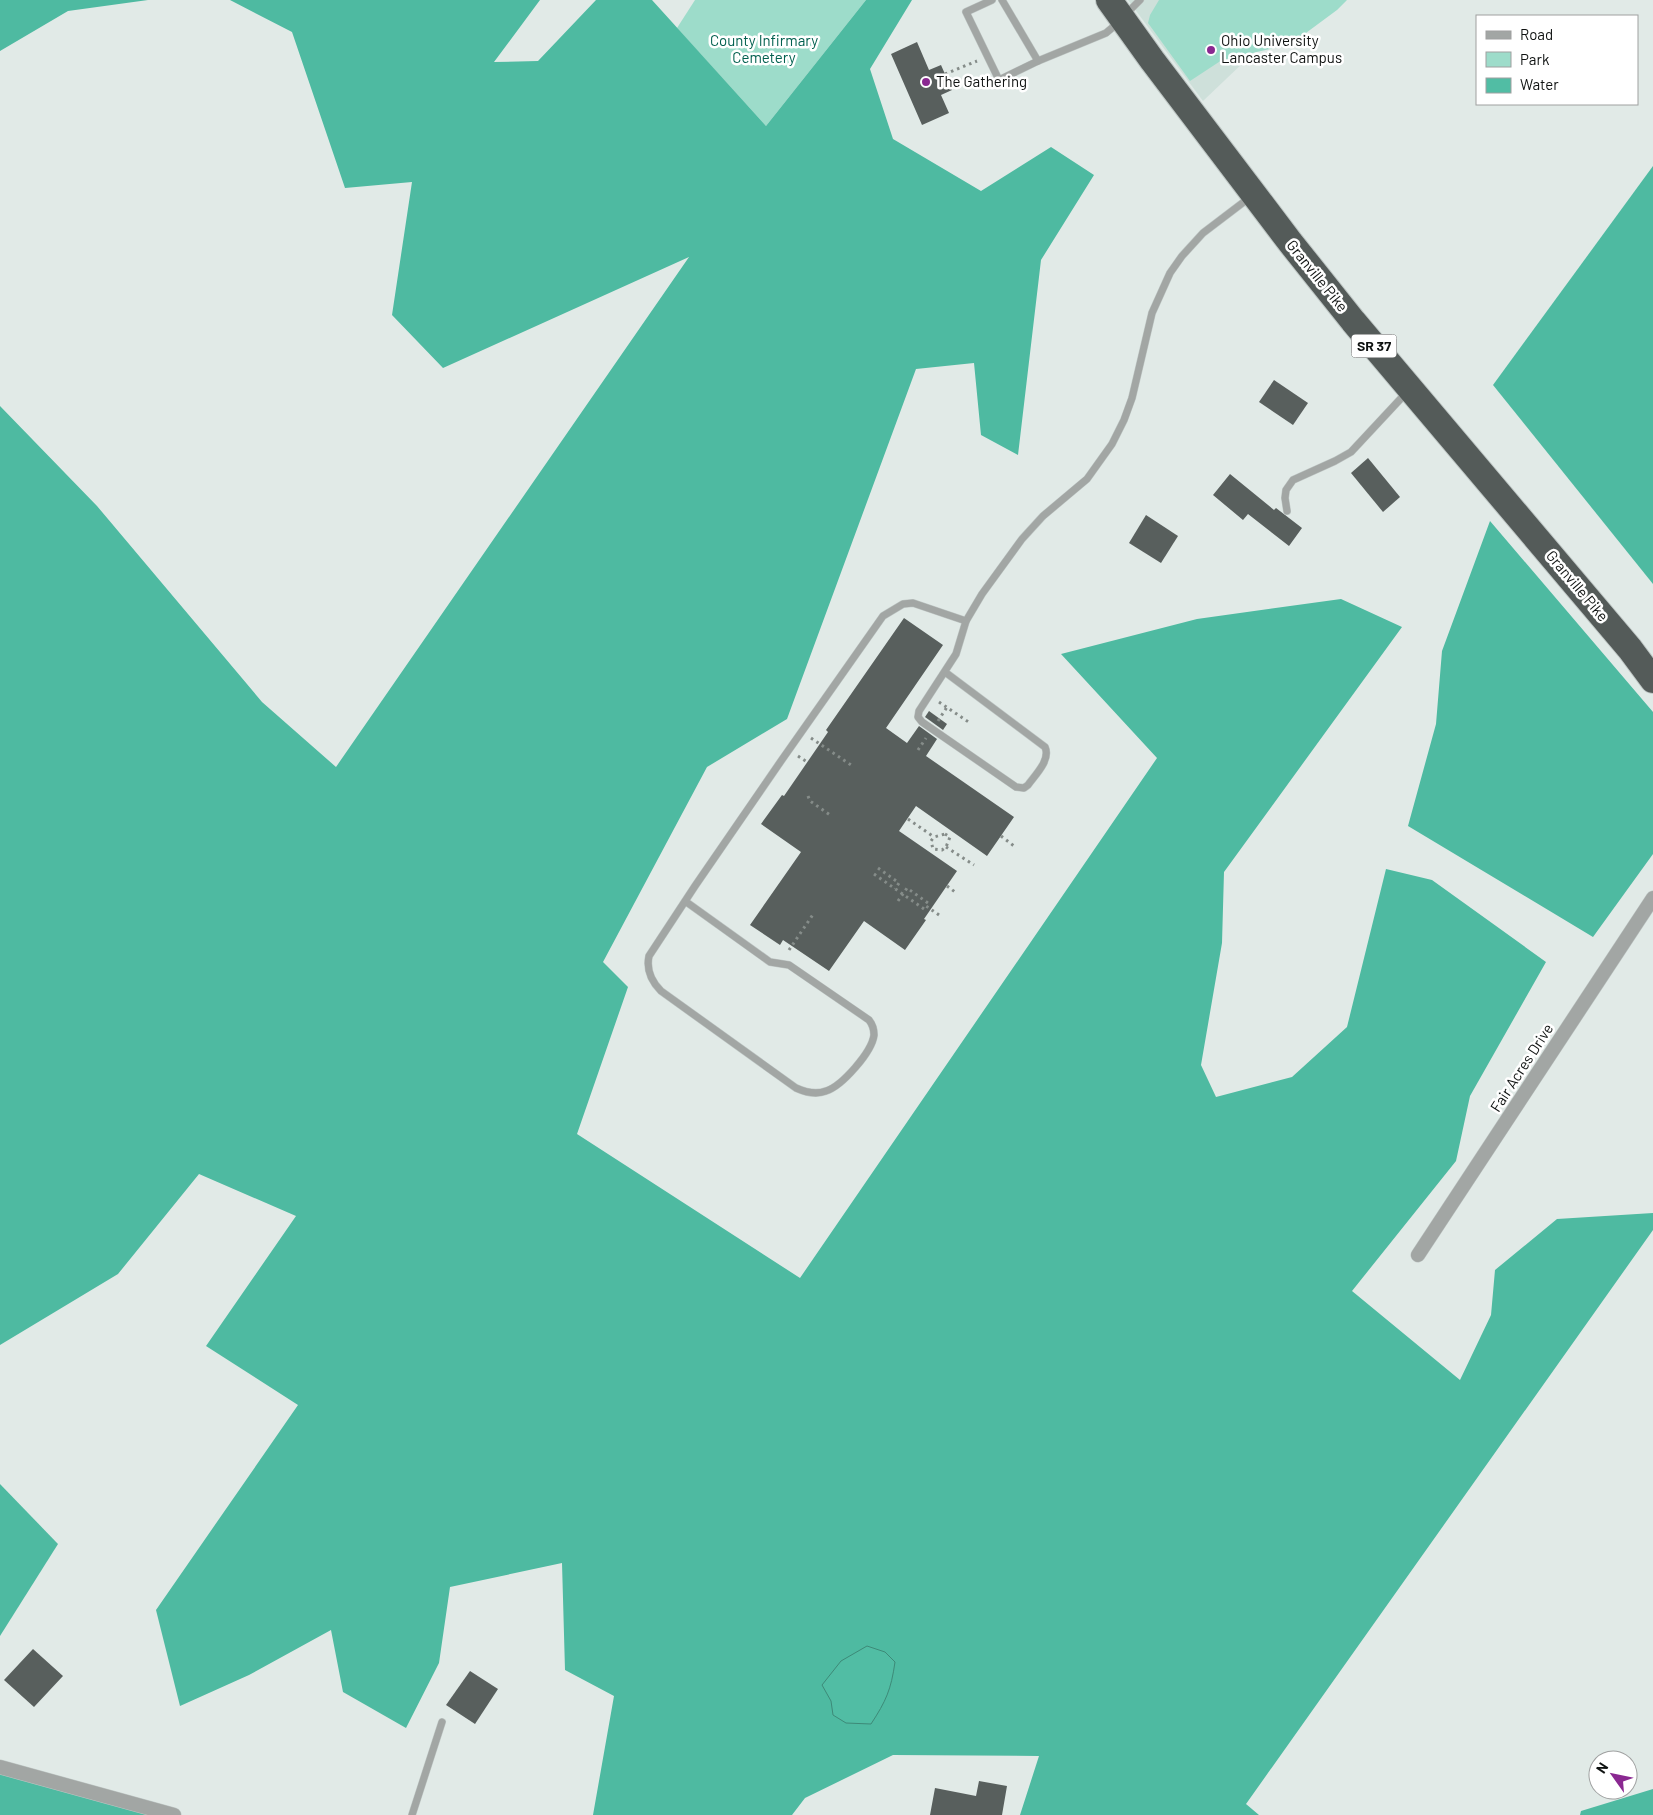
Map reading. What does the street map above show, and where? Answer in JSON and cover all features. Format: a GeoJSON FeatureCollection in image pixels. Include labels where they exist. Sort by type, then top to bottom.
{"type":"FeatureCollection","features":[{"type":"Feature","properties":{"kind":"highway","name":"Granville Pike"},"geometry":{"type":"LineString","coordinates":[[1124,6],[1152,60],[1342,307],[1630,649],[1653,680]]}},
{"type":"Feature","properties":{"kind":"street","name":"Fair Acres Drive"},"geometry":{"type":"LineString","coordinates":[[1418,1255],[1653,898]]}},
{"type":"Feature","properties":{"kind":"street"},"geometry":{"type":"LineString","coordinates":[[0,1767],[174,1815]]}},
{"type":"Feature","properties":{"kind":"lane"},"geometry":{"type":"LineString","coordinates":[[992,0],[966,12],[999,80],[1038,61],[1106,33],[1124,6]]}},
{"type":"Feature","properties":{"kind":"lane"},"geometry":{"type":"LineString","coordinates":[[1002,0],[1038,61]]}},
{"type":"Feature","properties":{"kind":"lane"},"geometry":{"type":"LineString","coordinates":[[945,672],[1045,747],[1047,751],[1045,759],[1024,788],[1016,787],[920,720],[919,711],[960,646],[966,621],[982,594],[1022,539],[1043,516],[1087,480],[1112,444],[1132,398],[1152,313],[1170,273],[1182,256],[1203,233],[1254,194]]}},
{"type":"Feature","properties":{"kind":"lane"},"geometry":{"type":"LineString","coordinates":[[1287,511],[1286,490],[1293,480],[1351,452],[1410,389]]}},
{"type":"Feature","properties":{"kind":"lane"},"geometry":{"type":"LineString","coordinates":[[685,900],[770,962],[789,965],[869,1020],[874,1029],[871,1045],[844,1080],[826,1091],[812,1093],[800,1090],[656,986],[648,969],[649,956],[685,900],[883,616],[903,604],[913,604],[966,621]]}},
{"type":"Feature","properties":{"kind":"lane"},"geometry":{"type":"LineString","coordinates":[[412,1815],[442,1722]]}},
{"type":"Feature","properties":{"kind":"path"},"geometry":{"type":"LineString","coordinates":[[945,74],[987,56]]}},
{"type":"Feature","properties":{"kind":"path"},"geometry":{"type":"LineString","coordinates":[[939,702],[970,723]]}},
{"type":"Feature","properties":{"kind":"path"},"geometry":{"type":"LineString","coordinates":[[937,721],[947,707]]}},
{"type":"Feature","properties":{"kind":"path"},"geometry":{"type":"LineString","coordinates":[[810,737],[854,767]]}},
{"type":"Feature","properties":{"kind":"path"},"geometry":{"type":"LineString","coordinates":[[918,750],[926,737]]}},
{"type":"Feature","properties":{"kind":"path"},"geometry":{"type":"LineString","coordinates":[[798,756],[807,762]]}},
{"type":"Feature","properties":{"kind":"path"},"geometry":{"type":"LineString","coordinates":[[808,796],[810,801],[830,815]]}},
{"type":"Feature","properties":{"kind":"path"},"geometry":{"type":"LineString","coordinates":[[908,819],[934,837]]}},
{"type":"Feature","properties":{"kind":"path"},"geometry":{"type":"LineString","coordinates":[[944,834],[948,835],[950,837],[946,847],[942,850],[934,849],[931,841],[934,837],[944,834]]}},
{"type":"Feature","properties":{"kind":"path"},"geometry":{"type":"LineString","coordinates":[[1001,836],[1014,846]]}},
{"type":"Feature","properties":{"kind":"path"},"geometry":{"type":"LineString","coordinates":[[946,847],[974,865]]}},
{"type":"Feature","properties":{"kind":"path"},"geometry":{"type":"LineString","coordinates":[[878,868],[899,883],[895,889]]}},
{"type":"Feature","properties":{"kind":"path"},"geometry":{"type":"LineString","coordinates":[[874,874],[924,909],[926,906]]}},
{"type":"Feature","properties":{"kind":"path"},"geometry":{"type":"LineString","coordinates":[[947,886],[955,892]]}},
{"type":"Feature","properties":{"kind":"path"},"geometry":{"type":"LineString","coordinates":[[898,901],[907,888],[928,903],[926,906]]}},
{"type":"Feature","properties":{"kind":"path"},"geometry":{"type":"LineString","coordinates":[[926,906],[939,915]]}},
{"type":"Feature","properties":{"kind":"path"},"geometry":{"type":"LineString","coordinates":[[789,950],[814,913]]}},
{"type":"Feature","properties":{"kind":"shaded area"},"geometry":{"type":"Polygon","coordinates":[[[0,0],[148,0],[68,11],[0,51],[0,0]]]}},
{"type":"Feature","properties":{"kind":"shaded area"},"geometry":{"type":"Polygon","coordinates":[[[230,0],[540,0],[494,62],[538,61],[596,0],[652,0],[766,126],[866,0],[912,0],[870,69],[893,139],[981,191],[1051,147],[1094,175],[1041,260],[1018,455],[981,435],[974,363],[916,369],[787,719],[707,767],[603,962],[628,987],[577,1134],[800,1278],[1157,758],[1061,654],[1197,619],[1341,599],[1402,627],[1224,872],[1222,943],[1201,1065],[1216,1097],[1292,1077],[1347,1027],[1386,869],[1432,880],[1546,962],[1470,1096],[1456,1161],[1352,1291],[1460,1380],[1491,1315],[1495,1270],[1557,1219],[1653,1213],[1653,1230],[1246,1804],[1259,1815],[1020,1815],[1039,1756],[893,1755],[805,1798],[792,1815],[593,1815],[614,1696],[565,1670],[562,1563],[450,1587],[439,1663],[406,1728],[343,1692],[331,1630],[249,1675],[180,1706],[156,1610],[298,1405],[206,1346],[296,1216],[199,1174],[118,1274],[0,1345],[0,406],[97,506],[262,702],[336,767],[689,257],[443,368],[392,315],[412,182],[345,188],[292,32],[230,0]]]}},
{"type":"Feature","properties":{"kind":"shaded area","name":"Ohio University Lancaster Campus"},"geometry":{"type":"Polygon","coordinates":[[[1128,0],[1309,0],[1203,101],[1128,0]]]}},
{"type":"Feature","properties":{"kind":"shaded area"},"geometry":{"type":"Polygon","coordinates":[[[1653,166],[1653,584],[1493,385],[1653,166]]]}},
{"type":"Feature","properties":{"kind":"shaded area"},"geometry":{"type":"Polygon","coordinates":[[[1490,521],[1653,712],[1653,854],[1593,937],[1408,826],[1436,724],[1442,651],[1490,521]]]}},
{"type":"Feature","properties":{"kind":"shaded area"},"geometry":{"type":"Polygon","coordinates":[[[0,1484],[58,1544],[0,1636],[0,1484]]]}},
{"type":"Feature","properties":{"kind":"shaded area"},"geometry":{"type":"Polygon","coordinates":[[[0,1771],[170,1815],[0,1815],[0,1771]]]}},
{"type":"Feature","properties":{"kind":"shaded area"},"geometry":{"type":"Polygon","coordinates":[[[1653,1789],[1653,1815],[1580,1815],[1581,1811],[1617,1800],[1638,1800],[1638,1794],[1653,1789]]]}},
{"type":"Feature","properties":{"kind":"green space","name":"County Infirmary Cemetery"},"geometry":{"type":"Polygon","coordinates":[[[695,0],[866,0],[766,126],[677,28],[695,0]]]}},
{"type":"Feature","properties":{"kind":"green space","name":"Ohio University Lancaster Campus"},"geometry":{"type":"Polygon","coordinates":[[[1159,0],[1347,0],[1337,10],[1291,44],[1222,60],[1190,81],[1148,23],[1150,15],[1159,0]]]}},
{"type":"Feature","properties":{"kind":"water"},"geometry":{"type":"Polygon","coordinates":[[[867,1646],[885,1652],[895,1662],[890,1688],[871,1724],[846,1723],[833,1715],[831,1701],[822,1685],[841,1661],[867,1646]]]}},
{"type":"Feature","properties":{"kind":"building","name":"The Gathering"},"geometry":{"type":"Polygon","coordinates":[[[917,42],[929,70],[941,65],[952,90],[941,95],[949,113],[922,125],[891,54],[917,42]]]}},
{"type":"Feature","properties":{"kind":"building"},"geometry":{"type":"Polygon","coordinates":[[[1274,380],[1308,403],[1293,425],[1259,402],[1274,380]]]}},
{"type":"Feature","properties":{"kind":"building"},"geometry":{"type":"Polygon","coordinates":[[[1368,458],[1400,497],[1383,512],[1351,473],[1368,458]]]}},
{"type":"Feature","properties":{"kind":"building"},"geometry":{"type":"Polygon","coordinates":[[[1230,474],[1274,510],[1276,508],[1302,528],[1289,546],[1248,514],[1243,520],[1213,495],[1230,474]]]}},
{"type":"Feature","properties":{"kind":"building"},"geometry":{"type":"Polygon","coordinates":[[[1146,515],[1178,536],[1161,563],[1129,543],[1146,515]]]}},
{"type":"Feature","properties":{"kind":"building"},"geometry":{"type":"Polygon","coordinates":[[[904,618],[943,645],[886,728],[907,743],[919,726],[937,739],[926,756],[1014,817],[987,856],[916,806],[899,831],[957,871],[905,950],[864,921],[829,971],[783,940],[780,945],[750,925],[801,852],[761,824],[782,795],[784,796],[828,732],[826,730],[904,618]]]}},
{"type":"Feature","properties":{"kind":"building"},"geometry":{"type":"Polygon","coordinates":[[[929,711],[947,724],[943,730],[925,717],[929,711]]]}},
{"type":"Feature","properties":{"kind":"building"},"geometry":{"type":"Polygon","coordinates":[[[33,1649],[63,1676],[34,1707],[4,1680],[33,1649]]]}},
{"type":"Feature","properties":{"kind":"building"},"geometry":{"type":"Polygon","coordinates":[[[470,1671],[498,1689],[475,1724],[446,1705],[470,1671]]]}},
{"type":"Feature","properties":{"kind":"building"},"geometry":{"type":"Polygon","coordinates":[[[979,1781],[1007,1786],[1002,1815],[930,1815],[935,1788],[976,1796],[979,1781]]]}},
{"type":"Feature","properties":{"kind":"place","name":"Ohio University Lancaster Campus"},"geometry":{"type":"Point","coordinates":[1211,50]}},
{"type":"Feature","properties":{"kind":"place","name":"The Gathering"},"geometry":{"type":"Point","coordinates":[926,82]}}]}
